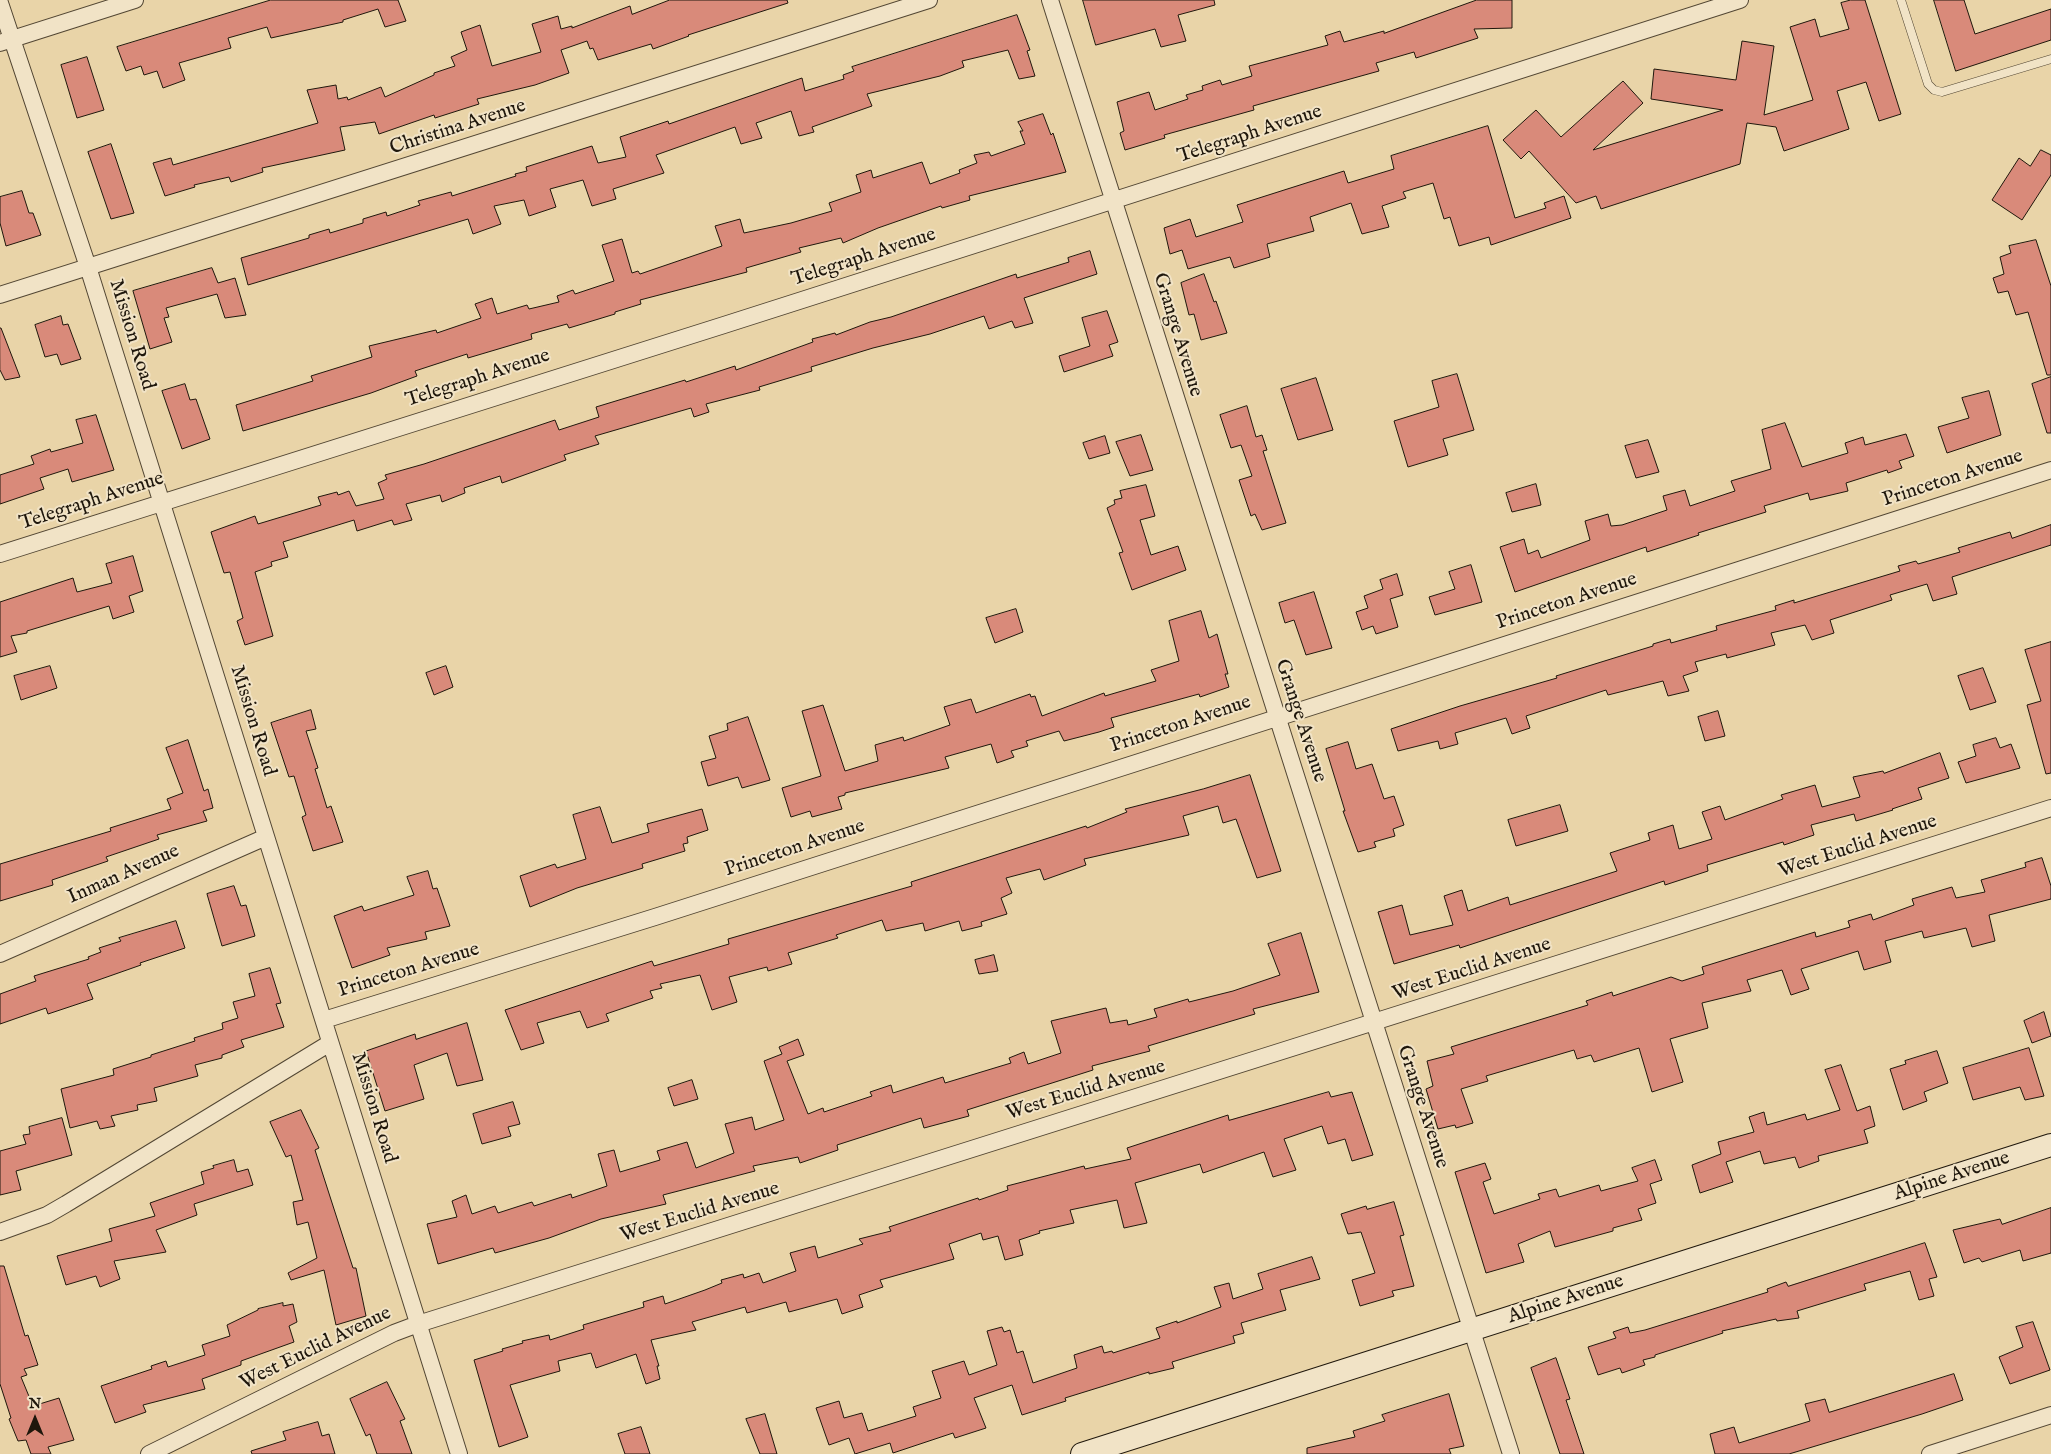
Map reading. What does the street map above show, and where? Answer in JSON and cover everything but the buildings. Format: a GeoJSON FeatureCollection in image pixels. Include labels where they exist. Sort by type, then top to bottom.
{"type":"FeatureCollection","features":[{"type":"Feature","properties":{"kind":"street"},"geometry":{"type":"LineString","coordinates":[[6,41],[135,0]]}},
{"type":"Feature","properties":{"kind":"street","name":"Christina Avenue"},"geometry":{"type":"LineString","coordinates":[[0,296],[929,0]]}},
{"type":"Feature","properties":{"kind":"street","name":"Grange Avenue"},"geometry":{"type":"LineString","coordinates":[[1050,0],[1373,1024],[1512,1454]]}},
{"type":"Feature","properties":{"kind":"street","name":"Telegraph Avenue"},"geometry":{"type":"LineString","coordinates":[[0,554],[1740,0]]}},
{"type":"Feature","properties":{"kind":"street","name":"Mission Road"},"geometry":{"type":"LineString","coordinates":[[0,3],[6,41],[88,267],[460,1454]]}},
{"type":"Feature","properties":{"kind":"street","name":"Princeton Avenue"},"geometry":{"type":"LineString","coordinates":[[324,1020],[655,917],[1277,716],[2051,470]]}},
{"type":"Feature","properties":{"kind":"street","name":"West Euclid Avenue"},"geometry":{"type":"LineString","coordinates":[[150,1454],[394,1333],[418,1324],[1373,1024],[2051,808]]}},
{"type":"Feature","properties":{"kind":"street","name":"Inman Avenue"},"geometry":{"type":"LineString","coordinates":[[0,954],[266,837]]}},
{"type":"Feature","properties":{"kind":"street"},"geometry":{"type":"LineString","coordinates":[[0,1232],[60,1208],[330,1043]]}},
{"type":"Feature","properties":{"kind":"street","name":"Alpine Avenue"},"geometry":{"type":"LineString","coordinates":[[1082,1454],[2051,1145]]}},
{"type":"Feature","properties":{"kind":"street"},"geometry":{"type":"LineString","coordinates":[[1930,1454],[2051,1415]]}},
{"type":"Feature","properties":{"kind":"lane"},"geometry":{"type":"LineString","coordinates":[[1901,0],[1928,84],[1934,90],[1942,92],[2051,59]]}}]}
